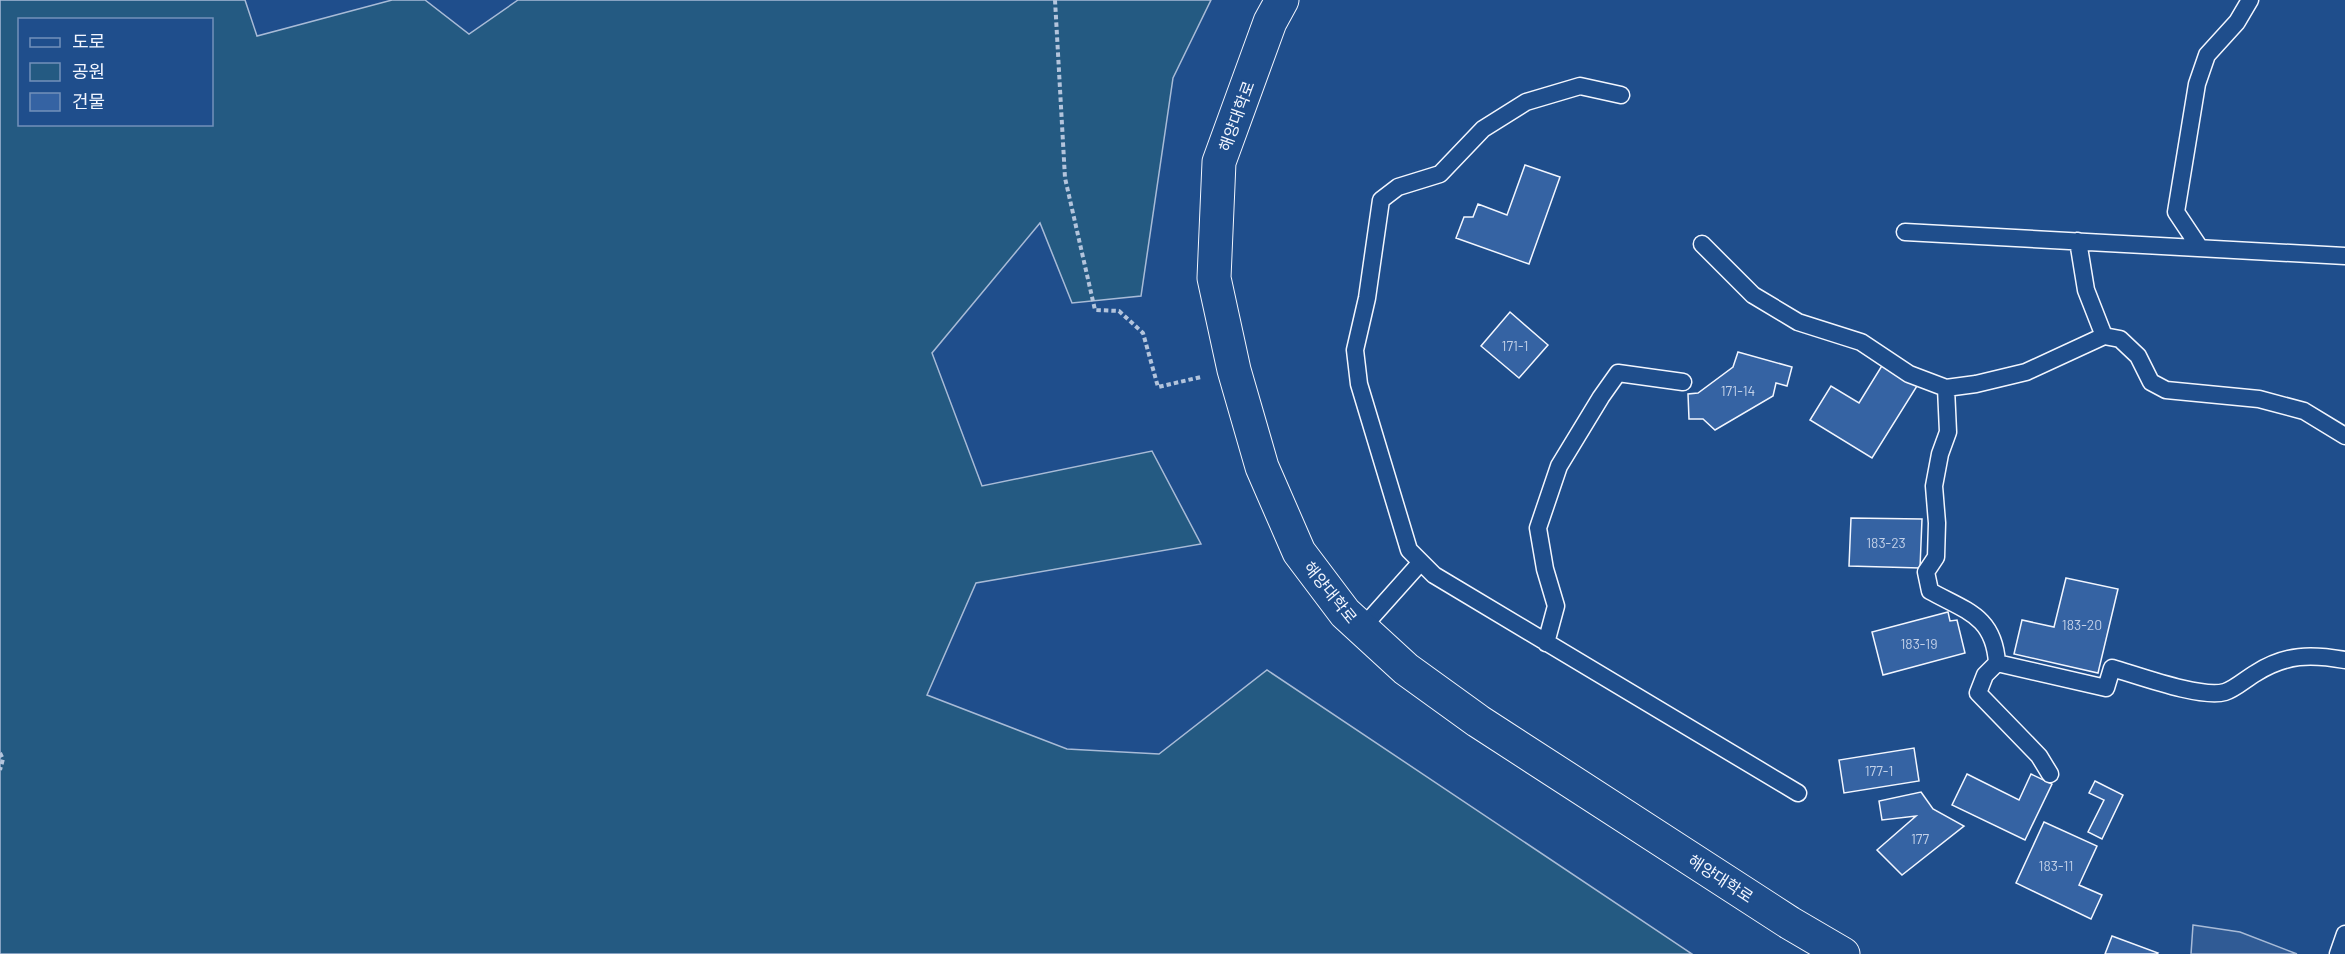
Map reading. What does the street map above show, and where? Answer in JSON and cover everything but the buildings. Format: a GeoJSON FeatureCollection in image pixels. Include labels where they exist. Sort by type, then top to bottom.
{"type":"FeatureCollection","features":[{"type":"Feature","properties":{"kind":"street","name":"해양대학로"},"geometry":{"type":"LineString","coordinates":[[1282,0],[1270,22],[1219,162],[1214,278],[1234,370],[1262,467],[1299,552],[1345,613],[1406,669],[1478,721],[1843,954]]}},
{"type":"Feature","properties":{"kind":"lane"},"geometry":{"type":"LineString","coordinates":[[2200,248],[2176,212],[2197,84],[2207,55],[2237,22],[2250,0]]}},
{"type":"Feature","properties":{"kind":"lane"},"geometry":{"type":"LineString","coordinates":[[1621,95],[1580,86],[1526,102],[1483,129],[1440,174],[1398,187],[1381,200],[1367,298],[1355,350],[1359,384],[1409,550],[1434,575],[1798,793]]}},
{"type":"Feature","properties":{"kind":"lane"},"geometry":{"type":"LineString","coordinates":[[1905,232],[2345,256]]}},
{"type":"Feature","properties":{"kind":"lane"},"geometry":{"type":"LineString","coordinates":[[2078,241],[2086,290],[2104,336]]}},
{"type":"Feature","properties":{"kind":"lane"},"geometry":{"type":"LineString","coordinates":[[1702,244],[1753,295],[1798,322],[1861,342],[1909,374],[1946,388],[1976,384],[2025,372],[2104,336],[2120,339],[2138,356],[2151,382],[2166,390],[2259,399],[2304,411],[2345,436]]}},
{"type":"Feature","properties":{"kind":"lane"},"geometry":{"type":"LineString","coordinates":[[1546,643],[1556,606],[1545,569],[1538,528],[1559,466],[1618,373],[1683,382]]}},
{"type":"Feature","properties":{"kind":"lane"},"geometry":{"type":"LineString","coordinates":[[1946,388],[1948,432],[1940,454],[1934,486],[1937,523],[1936,557],[1926,572],[1930,591],[1982,619],[1996,645],[1997,663],[1985,675],[1978,693],[2039,756],[2050,774]]}},
{"type":"Feature","properties":{"kind":"lane"},"geometry":{"type":"LineString","coordinates":[[1362,628],[1421,562]]}},
{"type":"Feature","properties":{"kind":"lane"},"geometry":{"type":"LineString","coordinates":[[1997,663],[2106,688],[2112,668],[2190,692],[2224,692],[2261,669],[2293,656],[2323,656],[2345,660]]}},
{"type":"Feature","properties":{"kind":"lane"},"geometry":{"type":"LineString","coordinates":[[2338,954],[2345,934]]}},
{"type":"Feature","properties":{"kind":"path"},"geometry":{"type":"LineString","coordinates":[[1055,0],[1065,178],[1095,310],[1119,311],[1143,333],[1158,387],[1234,370]]}},
{"type":"Feature","properties":{"kind":"path"},"geometry":{"type":"LineString","coordinates":[[0,753],[3,759],[0,770]]}},
{"type":"Feature","properties":{"kind":"green space"},"geometry":{"type":"Polygon","coordinates":[[[0,0],[245,0],[257,36],[392,0],[425,0],[469,34],[518,0],[1211,0],[1173,78],[1141,296],[1072,303],[1040,223],[932,353],[982,486],[1152,451],[1201,544],[976,583],[927,695],[1067,749],[1159,754],[1267,670],[1692,954],[0,954],[0,0]]]}},
{"type":"Feature","properties":{"kind":"shaded area"},"geometry":{"type":"Polygon","coordinates":[[[2193,925],[2240,932],[2297,954],[2191,954],[2193,925]]]}}]}
